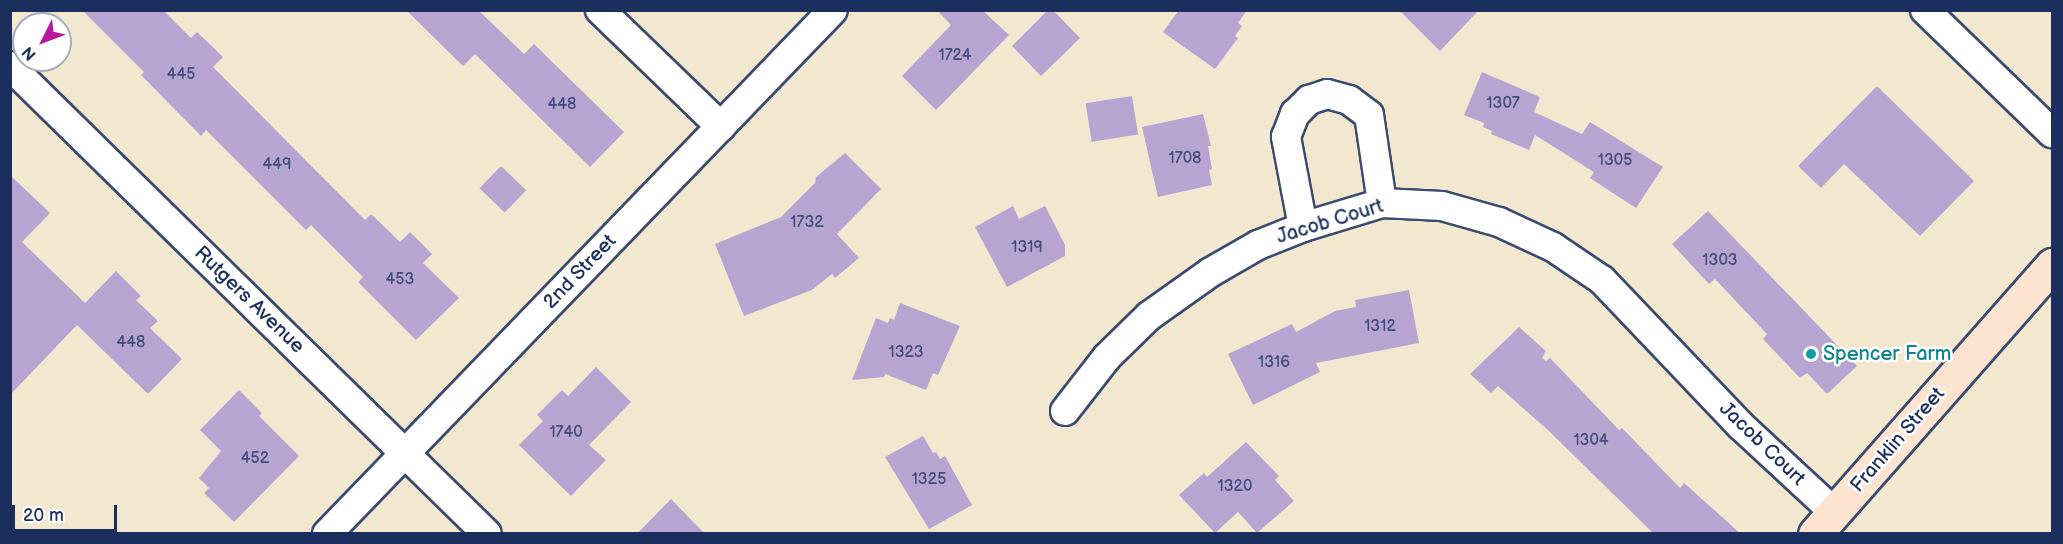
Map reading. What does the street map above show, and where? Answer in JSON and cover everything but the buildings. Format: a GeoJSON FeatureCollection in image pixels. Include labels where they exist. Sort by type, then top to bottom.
{"type":"FeatureCollection","features":[{"type":"Feature","properties":{"kind":"street"},"geometry":{"type":"LineString","coordinates":[[600,10],[721,127]]}},
{"type":"Feature","properties":{"kind":"street","name":"2nd Street"},"geometry":{"type":"LineString","coordinates":[[327,534],[833,10]]}},
{"type":"Feature","properties":{"kind":"street"},"geometry":{"type":"LineString","coordinates":[[1925,10],[2052,133]]}},
{"type":"Feature","properties":{"kind":"street","name":"Rutgers Avenue"},"geometry":{"type":"LineString","coordinates":[[10,66],[487,534]]}},
{"type":"Feature","properties":{"kind":"street"},"geometry":{"type":"LineString","coordinates":[[1303,226],[1287,137],[1295,114],[1309,100],[1327,94],[1349,100],[1369,115],[1382,203]]}},
{"type":"Feature","properties":{"kind":"street","name":"Jacob Court"},"geometry":{"type":"LineString","coordinates":[[1065,411],[1107,357],[1149,316],[1211,272],[1258,245],[1303,226],[1382,203],[1442,206],[1499,222],[1554,247],[1602,280],[1740,425],[1825,523]]}},
{"type":"Feature","properties":{"kind":"street","name":"Franklin Street"},"geometry":{"type":"LineString","coordinates":[[1825,523],[2052,265]]}},
{"type":"Feature","properties":{"kind":"place","name":"Spencer Farm"},"geometry":{"type":"Point","coordinates":[1811,354]}}]}
